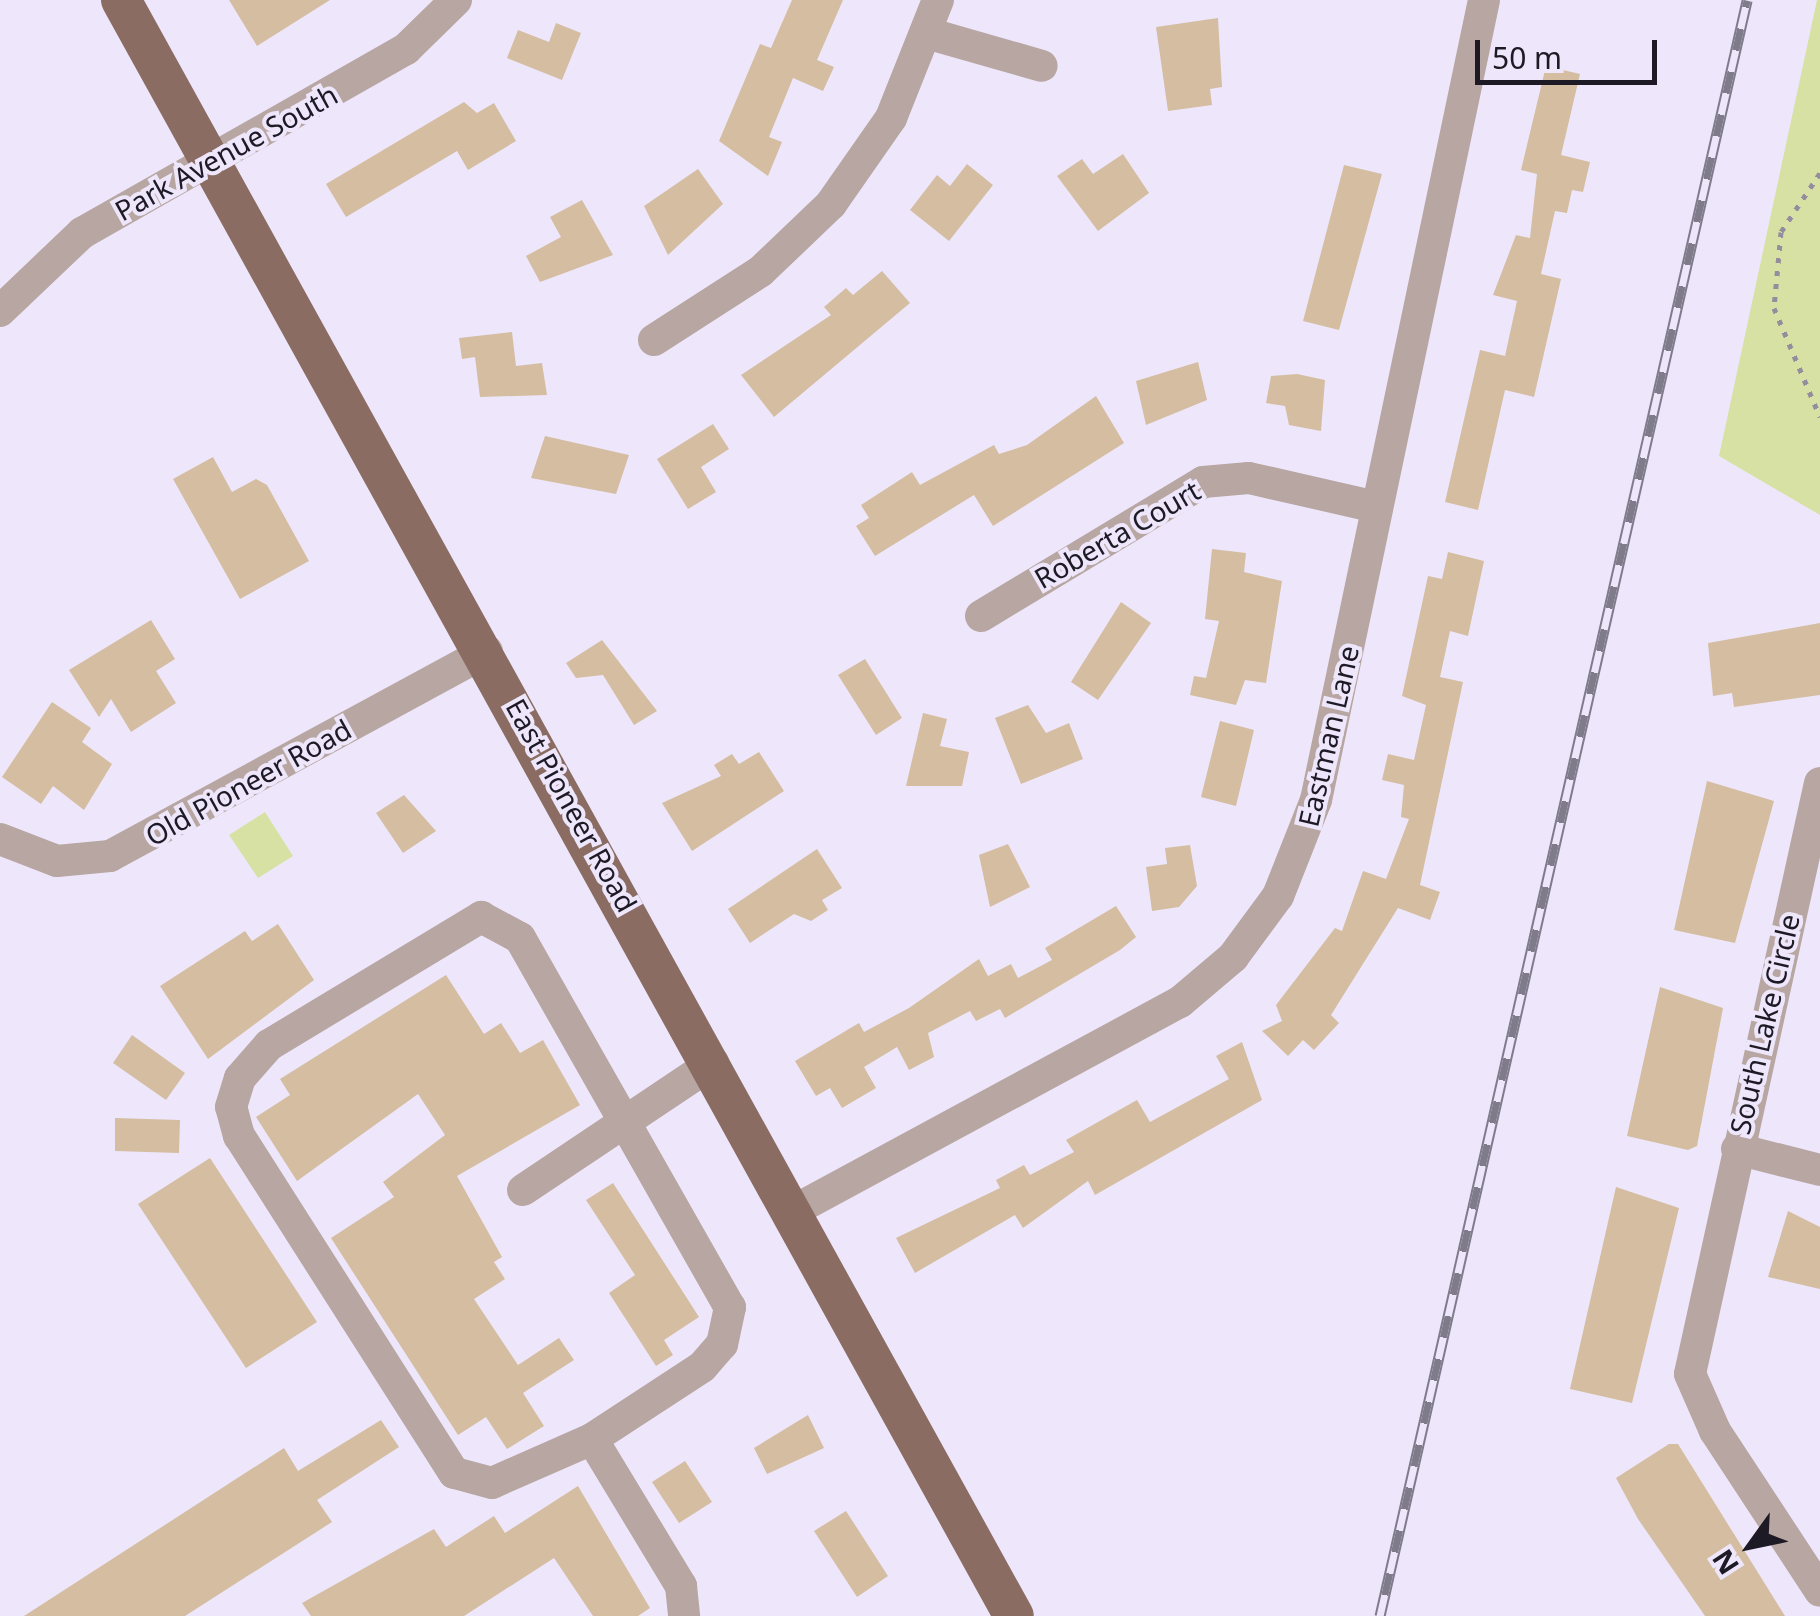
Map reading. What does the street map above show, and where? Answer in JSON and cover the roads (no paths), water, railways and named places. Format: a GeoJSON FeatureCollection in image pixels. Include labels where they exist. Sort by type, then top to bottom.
{"type":"FeatureCollection","features":[{"type":"Feature","properties":{"kind":"main road","name":"East Pioneer Road"},"geometry":{"type":"LineString","coordinates":[[121,0],[217,163],[488,651],[1014,1616]]}},
{"type":"Feature","properties":{"kind":"street","name":"Park Avenue South"},"geometry":{"type":"LineString","coordinates":[[0,311],[82,233],[217,163],[406,49],[456,0]]}},
{"type":"Feature","properties":{"kind":"street"},"geometry":{"type":"LineString","coordinates":[[654,340],[761,271],[826,210],[891,118],[930,34],[938,0]]}},
{"type":"Feature","properties":{"kind":"street","name":"Eastman Lane"},"geometry":{"type":"LineString","coordinates":[[795,1210],[1165,1012],[1241,948],[1278,896],[1309,827],[1484,0]]}},
{"type":"Feature","properties":{"kind":"street"},"geometry":{"type":"LineString","coordinates":[[930,34],[1042,66]]}},
{"type":"Feature","properties":{"kind":"street","name":"Roberta Court"},"geometry":{"type":"LineString","coordinates":[[981,616],[1202,482],[1249,478],[1378,506]]}},
{"type":"Feature","properties":{"kind":"street","name":"Old Pioneer Road"},"geometry":{"type":"LineString","coordinates":[[0,839],[57,862],[110,856],[488,651]]}},
{"type":"Feature","properties":{"kind":"street","name":"South Lake Circle"},"geometry":{"type":"LineString","coordinates":[[1820,783],[1736,1149],[1690,1374],[1715,1432],[1820,1591]]}},
{"type":"Feature","properties":{"kind":"street"},"geometry":{"type":"LineString","coordinates":[[481,918],[515,932],[721,1278],[729,1322],[708,1362],[592,1440],[515,1480],[454,1473],[238,1136],[232,1100],[269,1045],[481,918]]}},
{"type":"Feature","properties":{"kind":"street"},"geometry":{"type":"LineString","coordinates":[[522,1190],[713,1063]]}},
{"type":"Feature","properties":{"kind":"street","name":"South Lake Circle"},"geometry":{"type":"LineString","coordinates":[[1736,1149],[1820,1170]]}},
{"type":"Feature","properties":{"kind":"street"},"geometry":{"type":"LineString","coordinates":[[592,1440],[681,1586],[684,1616]]}},
{"type":"Feature","properties":{"kind":"railway"},"geometry":{"type":"LineString","coordinates":[[1380,1616],[1747,0]]}}]}
